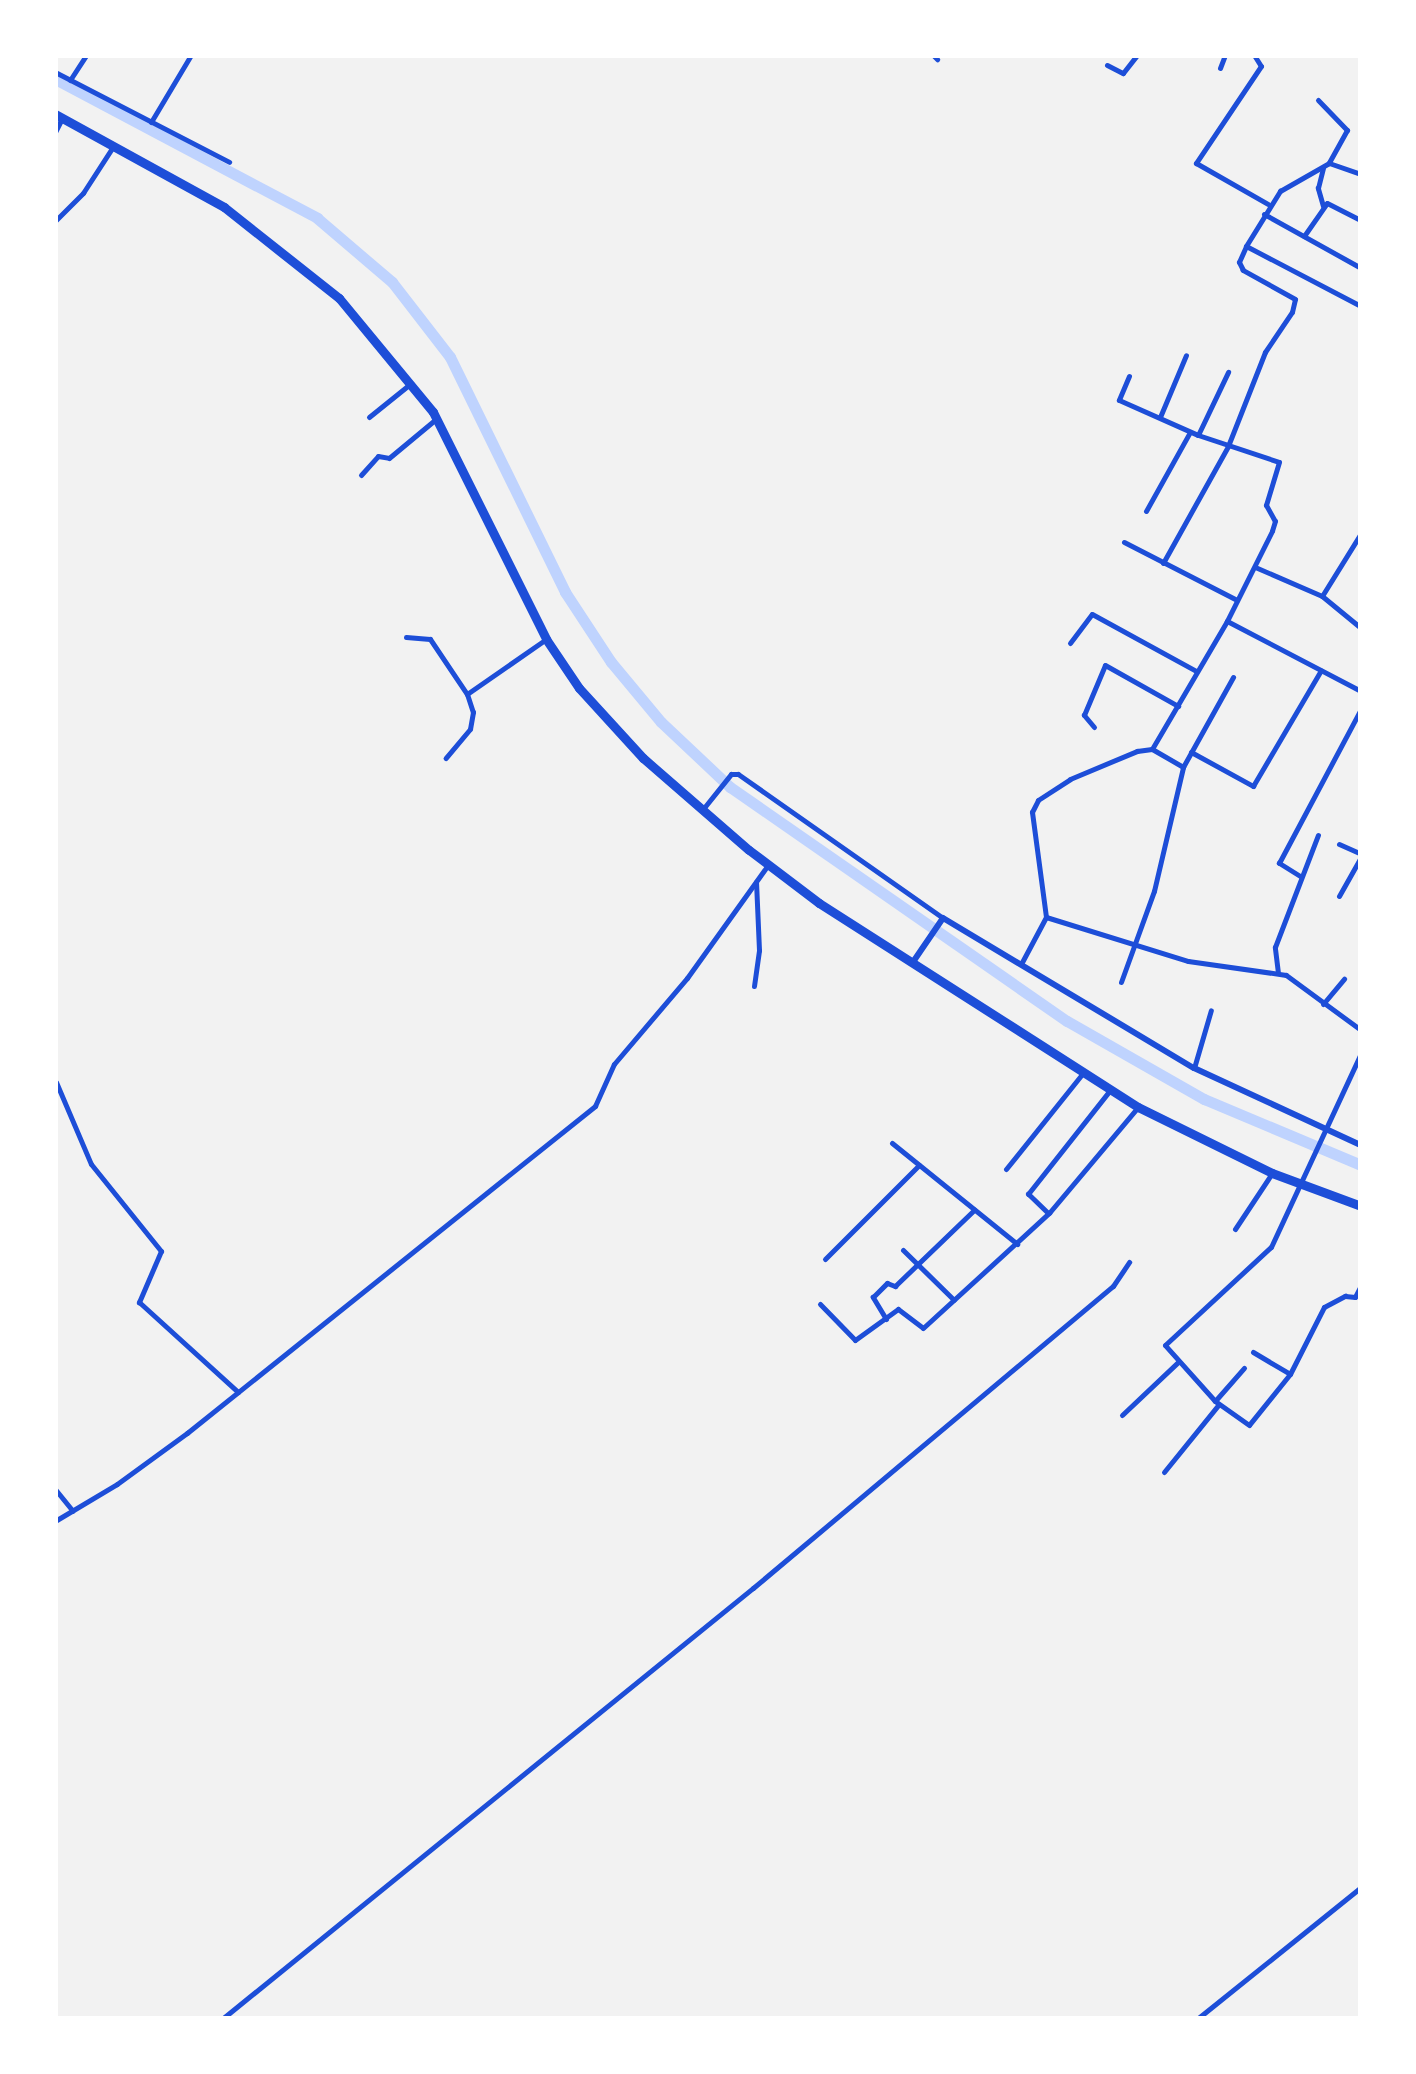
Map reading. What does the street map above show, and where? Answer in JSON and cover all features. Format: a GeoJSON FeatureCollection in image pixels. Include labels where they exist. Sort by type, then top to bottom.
{"type":"FeatureCollection","features":[{"type":"Feature","properties":{"kind":"main road"},"geometry":{"type":"LineString","coordinates":[[59,116],[224,207],[288,254],[338,298],[412,382],[436,418],[546,639],[596,708],[643,758],[705,806],[768,865],[916,958],[1138,1107],[1272,1173],[1303,1181],[1361,1206]]}},
{"type":"Feature","properties":{"kind":"street"},"geometry":{"type":"LineString","coordinates":[[70,80],[86,55]]}},
{"type":"Feature","properties":{"kind":"street"},"geometry":{"type":"LineString","coordinates":[[151,122],[192,55]]}},
{"type":"Feature","properties":{"kind":"street"},"geometry":{"type":"LineString","coordinates":[[1106,64],[1123,73],[1137,55]]}},
{"type":"Feature","properties":{"kind":"street"},"geometry":{"type":"LineString","coordinates":[[1220,68],[1225,55]]}},
{"type":"Feature","properties":{"kind":"street"},"geometry":{"type":"LineString","coordinates":[[1254,55],[1261,66],[1196,163],[1268,204]]}},
{"type":"Feature","properties":{"kind":"street"},"geometry":{"type":"LineString","coordinates":[[55,72],[229,162]]}},
{"type":"Feature","properties":{"kind":"street"},"geometry":{"type":"LineString","coordinates":[[1318,100],[1347,130],[1326,165],[1318,188],[1322,206]]}},
{"type":"Feature","properties":{"kind":"street"},"geometry":{"type":"LineString","coordinates":[[55,132],[59,116]]}},
{"type":"Feature","properties":{"kind":"street"},"geometry":{"type":"LineString","coordinates":[[55,221],[83,194],[114,145]]}},
{"type":"Feature","properties":{"kind":"street"},"geometry":{"type":"LineString","coordinates":[[1163,563],[1228,446],[1248,385],[1295,299],[1243,270],[1239,262],[1246,246],[1280,190],[1326,165],[1361,174]]}},
{"type":"Feature","properties":{"kind":"street"},"geometry":{"type":"LineString","coordinates":[[1304,236],[1327,204],[1361,220]]}},
{"type":"Feature","properties":{"kind":"street"},"geometry":{"type":"LineString","coordinates":[[1264,214],[1361,268]]}},
{"type":"Feature","properties":{"kind":"street"},"geometry":{"type":"LineString","coordinates":[[1246,246],[1361,306]]}},
{"type":"Feature","properties":{"kind":"street"},"geometry":{"type":"LineString","coordinates":[[1160,417],[1186,355]]}},
{"type":"Feature","properties":{"kind":"street"},"geometry":{"type":"LineString","coordinates":[[1198,436],[1228,372]]}},
{"type":"Feature","properties":{"kind":"street"},"geometry":{"type":"LineString","coordinates":[[1129,376],[1119,400],[1198,436],[1280,462],[1266,506],[1274,526],[1227,621],[1152,749]]}},
{"type":"Feature","properties":{"kind":"street"},"geometry":{"type":"LineString","coordinates":[[369,418],[412,382]]}},
{"type":"Feature","properties":{"kind":"street"},"geometry":{"type":"LineString","coordinates":[[361,475],[378,456],[389,458],[436,418]]}},
{"type":"Feature","properties":{"kind":"street"},"geometry":{"type":"LineString","coordinates":[[1146,511],[1190,432]]}},
{"type":"Feature","properties":{"kind":"street"},"geometry":{"type":"LineString","coordinates":[[1322,596],[1361,533]]}},
{"type":"Feature","properties":{"kind":"street"},"geometry":{"type":"LineString","coordinates":[[1124,542],[1237,600]]}},
{"type":"Feature","properties":{"kind":"street"},"geometry":{"type":"LineString","coordinates":[[1255,567],[1322,596],[1360,625]]}},
{"type":"Feature","properties":{"kind":"street"},"geometry":{"type":"LineString","coordinates":[[1070,643],[1092,614],[1196,670]]}},
{"type":"Feature","properties":{"kind":"street"},"geometry":{"type":"LineString","coordinates":[[1227,621],[1361,691]]}},
{"type":"Feature","properties":{"kind":"street"},"geometry":{"type":"LineString","coordinates":[[406,637],[430,639],[467,694],[473,712],[470,729],[446,758]]}},
{"type":"Feature","properties":{"kind":"street"},"geometry":{"type":"LineString","coordinates":[[467,694],[546,639]]}},
{"type":"Feature","properties":{"kind":"street"},"geometry":{"type":"LineString","coordinates":[[1094,726],[1084,716],[1105,666],[1178,706]]}},
{"type":"Feature","properties":{"kind":"street"},"geometry":{"type":"LineString","coordinates":[[1191,752],[1253,786],[1320,670]]}},
{"type":"Feature","properties":{"kind":"street"},"geometry":{"type":"LineString","coordinates":[[1121,982],[1154,890],[1183,767],[1233,678]]}},
{"type":"Feature","properties":{"kind":"street"},"geometry":{"type":"LineString","coordinates":[[1300,876],[1279,863],[1361,709]]}},
{"type":"Feature","properties":{"kind":"street"},"geometry":{"type":"LineString","coordinates":[[1021,964],[1046,917],[1034,806],[1070,778],[1130,753],[1152,749],[1183,767]]}},
{"type":"Feature","properties":{"kind":"street"},"geometry":{"type":"LineString","coordinates":[[705,806],[728,777],[738,774],[940,921],[1021,964],[1194,1068],[1323,1133],[1361,1145]]}},
{"type":"Feature","properties":{"kind":"street"},"geometry":{"type":"LineString","coordinates":[[1278,972],[1275,947],[1318,835]]}},
{"type":"Feature","properties":{"kind":"street"},"geometry":{"type":"LineString","coordinates":[[1339,844],[1361,856],[1339,896]]}},
{"type":"Feature","properties":{"kind":"street"},"geometry":{"type":"LineString","coordinates":[[55,1521],[132,1474],[595,1106],[614,1064],[687,978],[768,865]]}},
{"type":"Feature","properties":{"kind":"street"},"geometry":{"type":"LineString","coordinates":[[754,986],[759,950],[756,882]]}},
{"type":"Feature","properties":{"kind":"street"},"geometry":{"type":"LineString","coordinates":[[1046,917],[1133,947],[1188,960],[1278,972],[1361,1030]]}},
{"type":"Feature","properties":{"kind":"street"},"geometry":{"type":"LineString","coordinates":[[916,958],[940,921]]}},
{"type":"Feature","properties":{"kind":"street"},"geometry":{"type":"LineString","coordinates":[[1324,1004],[1344,979]]}},
{"type":"Feature","properties":{"kind":"street"},"geometry":{"type":"LineString","coordinates":[[1194,1068],[1211,1010]]}},
{"type":"Feature","properties":{"kind":"street"},"geometry":{"type":"LineString","coordinates":[[1361,1053],[1282,1228],[1252,1269],[1166,1341],[1178,1362],[1217,1402],[1252,1424],[1290,1374],[1324,1307],[1345,1296],[1355,1296],[1361,1285]]}},
{"type":"Feature","properties":{"kind":"street"},"geometry":{"type":"LineString","coordinates":[[1006,1169],[1083,1073]]}},
{"type":"Feature","properties":{"kind":"street"},"geometry":{"type":"LineString","coordinates":[[56,1082],[91,1164],[161,1251],[139,1302],[238,1392]]}},
{"type":"Feature","properties":{"kind":"street"},"geometry":{"type":"LineString","coordinates":[[1048,1214],[1028,1194],[1110,1090]]}},
{"type":"Feature","properties":{"kind":"street"},"geometry":{"type":"LineString","coordinates":[[820,1304],[856,1340],[900,1309],[924,1328],[1048,1214],[1138,1107]]}},
{"type":"Feature","properties":{"kind":"street"},"geometry":{"type":"LineString","coordinates":[[892,1142],[1017,1244]]}},
{"type":"Feature","properties":{"kind":"street"},"geometry":{"type":"LineString","coordinates":[[825,1259],[919,1165]]}},
{"type":"Feature","properties":{"kind":"street"},"geometry":{"type":"LineString","coordinates":[[1235,1230],[1272,1173]]}},
{"type":"Feature","properties":{"kind":"street"},"geometry":{"type":"LineString","coordinates":[[886,1319],[872,1298],[887,1283],[895,1286],[974,1210]]}},
{"type":"Feature","properties":{"kind":"street"},"geometry":{"type":"LineString","coordinates":[[903,1250],[954,1300]]}},
{"type":"Feature","properties":{"kind":"street"},"geometry":{"type":"LineString","coordinates":[[222,2019],[753,1588],[1113,1286],[1129,1262]]}},
{"type":"Feature","properties":{"kind":"street"},"geometry":{"type":"LineString","coordinates":[[1253,1352],[1290,1374]]}},
{"type":"Feature","properties":{"kind":"street"},"geometry":{"type":"LineString","coordinates":[[1122,1415],[1178,1362]]}},
{"type":"Feature","properties":{"kind":"street"},"geometry":{"type":"LineString","coordinates":[[1164,1472],[1244,1368]]}},
{"type":"Feature","properties":{"kind":"street"},"geometry":{"type":"LineString","coordinates":[[55,1489],[74,1511]]}},
{"type":"Feature","properties":{"kind":"street"},"geometry":{"type":"LineString","coordinates":[[1197,2019],[1361,1888]]}},
{"type":"Feature","properties":{"kind":"waterway"},"geometry":{"type":"LineString","coordinates":[[55,79],[317,218],[392,282],[450,357],[565,592],[611,662],[661,722],[730,787],[1067,1021],[1204,1099],[1361,1165]]}}]}
